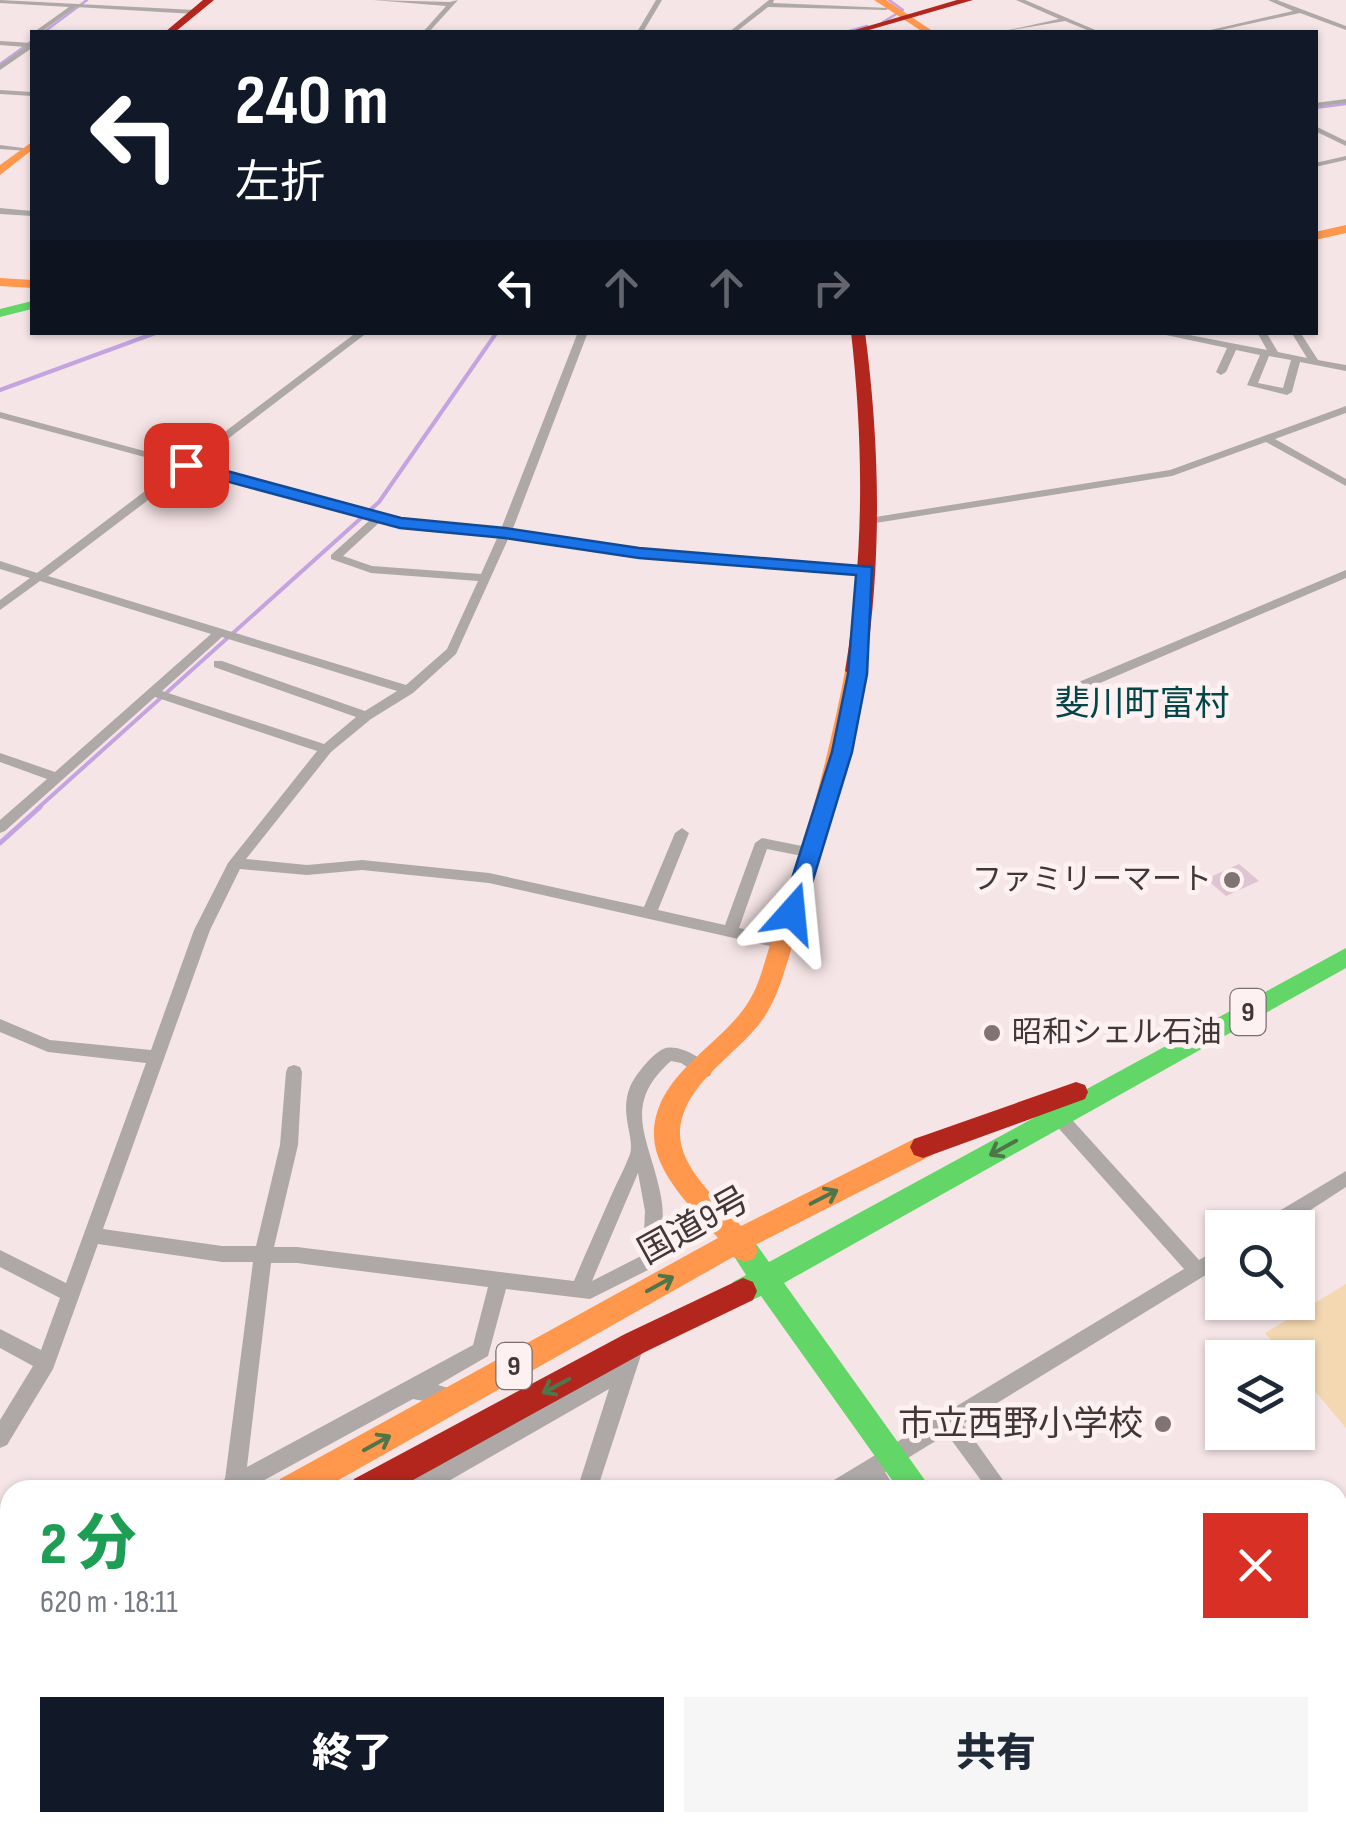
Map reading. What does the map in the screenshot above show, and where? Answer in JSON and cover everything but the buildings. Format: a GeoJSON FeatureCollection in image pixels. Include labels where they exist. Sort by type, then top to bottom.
{"type":"FeatureCollection","features":[{"type":"Feature","properties":{"kind":"main road"},"geometry":{"type":"LineString","coordinates":[[856,30],[889,9],[968,0]]}},
{"type":"Feature","properties":{"kind":"main road"},"geometry":{"type":"LineString","coordinates":[[172,30],[202,6]]}},
{"type":"Feature","properties":{"kind":"main road"},"geometry":{"type":"LineString","coordinates":[[889,9],[926,30]]}},
{"type":"Feature","properties":{"kind":"main road"},"geometry":{"type":"LineString","coordinates":[[0,171],[30,146]]}},
{"type":"Feature","properties":{"kind":"main road"},"geometry":{"type":"LineString","coordinates":[[1318,235],[1346,229]]}},
{"type":"Feature","properties":{"kind":"main road"},"geometry":{"type":"LineString","coordinates":[[0,282],[30,284]]}},
{"type":"Feature","properties":{"kind":"main road"},"geometry":{"type":"LineString","coordinates":[[0,313],[30,306]]}},
{"type":"Feature","properties":{"kind":"main road"},"geometry":{"type":"LineString","coordinates":[[859,335],[868,387],[869,521],[858,674],[842,752],[783,944],[758,1009],[675,1098],[666,1118],[665,1141],[671,1158],[768,1279],[910,1480]]}},
{"type":"Feature","properties":{"kind":"main road","name":"国道9号"},"geometry":{"type":"LineString","coordinates":[[383,1480],[635,1343],[768,1279],[1346,958]]}},
{"type":"Feature","properties":{"kind":"main road","name":"国道9号"},"geometry":{"type":"LineString","coordinates":[[309,1480],[737,1240],[940,1139],[1150,1068]]}},
{"type":"Feature","properties":{"kind":"street"},"geometry":{"type":"LineString","coordinates":[[376,0],[453,2]]}},
{"type":"Feature","properties":{"kind":"street"},"geometry":{"type":"LineString","coordinates":[[641,30],[659,0]]}},
{"type":"Feature","properties":{"kind":"street"},"geometry":{"type":"LineString","coordinates":[[1019,0],[1092,30]]}},
{"type":"Feature","properties":{"kind":"street"},"geometry":{"type":"LineString","coordinates":[[1270,0],[1346,28]]}},
{"type":"Feature","properties":{"kind":"street"},"geometry":{"type":"LineString","coordinates":[[0,1],[202,6]]}},
{"type":"Feature","properties":{"kind":"street"},"geometry":{"type":"LineString","coordinates":[[428,30],[453,2]]}},
{"type":"Feature","properties":{"kind":"street"},"geometry":{"type":"LineString","coordinates":[[41,30],[78,3]]}},
{"type":"Feature","properties":{"kind":"street"},"geometry":{"type":"LineString","coordinates":[[735,30],[771,3],[889,9]]}},
{"type":"Feature","properties":{"kind":"street"},"geometry":{"type":"LineString","coordinates":[[1214,30],[1300,11]]}},
{"type":"Feature","properties":{"kind":"street"},"geometry":{"type":"LineString","coordinates":[[1014,30],[1066,20]]}},
{"type":"Feature","properties":{"kind":"street"},"geometry":{"type":"LineString","coordinates":[[20,44],[30,37]]}},
{"type":"Feature","properties":{"kind":"street"},"geometry":{"type":"LineString","coordinates":[[0,43],[30,45]]}},
{"type":"Feature","properties":{"kind":"street"},"geometry":{"type":"LineString","coordinates":[[0,68],[30,46]]}},
{"type":"Feature","properties":{"kind":"street"},"geometry":{"type":"LineString","coordinates":[[0,92],[30,94]]}},
{"type":"Feature","properties":{"kind":"street"},"geometry":{"type":"LineString","coordinates":[[1318,105],[1346,101]]}},
{"type":"Feature","properties":{"kind":"street"},"geometry":{"type":"LineString","coordinates":[[1318,130],[1346,144]]}},
{"type":"Feature","properties":{"kind":"street"},"geometry":{"type":"LineString","coordinates":[[1332,137],[1346,134]]}},
{"type":"Feature","properties":{"kind":"street"},"geometry":{"type":"LineString","coordinates":[[0,147],[30,146]]}},
{"type":"Feature","properties":{"kind":"street"},"geometry":{"type":"LineString","coordinates":[[1318,164],[1346,158]]}},
{"type":"Feature","properties":{"kind":"street"},"geometry":{"type":"LineString","coordinates":[[0,211],[30,214]]}},
{"type":"Feature","properties":{"kind":"street"},"geometry":{"type":"LineString","coordinates":[[0,606],[360,335]]}},
{"type":"Feature","properties":{"kind":"street"},"geometry":{"type":"LineString","coordinates":[[3,1430],[46,1363],[202,930],[235,863],[326,749],[366,716],[408,690],[452,651],[505,533],[582,335]]}},
{"type":"Feature","properties":{"kind":"street"},"geometry":{"type":"LineString","coordinates":[[1171,335],[1346,368]]}},
{"type":"Feature","properties":{"kind":"street"},"geometry":{"type":"LineString","coordinates":[[1262,335],[1270,354]]}},
{"type":"Feature","properties":{"kind":"street"},"geometry":{"type":"LineString","coordinates":[[1297,335],[1315,362]]}},
{"type":"Feature","properties":{"kind":"street"},"geometry":{"type":"LineString","coordinates":[[1220,372],[1232,347]]}},
{"type":"Feature","properties":{"kind":"street"},"geometry":{"type":"LineString","coordinates":[[1270,354],[1252,385],[1286,392],[1296,359]]}},
{"type":"Feature","properties":{"kind":"street"},"geometry":{"type":"LineString","coordinates":[[869,521],[1172,474],[1346,409]]}},
{"type":"Feature","properties":{"kind":"street"},"geometry":{"type":"LineString","coordinates":[[0,414],[400,523],[505,533],[639,553],[866,571]]}},
{"type":"Feature","properties":{"kind":"street"},"geometry":{"type":"LineString","coordinates":[[1266,438],[1346,483]]}},
{"type":"Feature","properties":{"kind":"street"},"geometry":{"type":"LineString","coordinates":[[380,516],[335,557],[371,568],[484,578]]}},
{"type":"Feature","properties":{"kind":"street"},"geometry":{"type":"LineString","coordinates":[[0,565],[408,690]]}},
{"type":"Feature","properties":{"kind":"street"},"geometry":{"type":"LineString","coordinates":[[1067,692],[1346,574]]}},
{"type":"Feature","properties":{"kind":"street"},"geometry":{"type":"LineString","coordinates":[[0,828],[220,632]]}},
{"type":"Feature","properties":{"kind":"street"},"geometry":{"type":"LineString","coordinates":[[218,664],[366,716]]}},
{"type":"Feature","properties":{"kind":"street"},"geometry":{"type":"LineString","coordinates":[[153,692],[326,749]]}},
{"type":"Feature","properties":{"kind":"street"},"geometry":{"type":"LineString","coordinates":[[0,757],[56,778]]}},
{"type":"Feature","properties":{"kind":"street"},"geometry":{"type":"LineString","coordinates":[[649,913],[682,832]]}},
{"type":"Feature","properties":{"kind":"street"},"geometry":{"type":"LineString","coordinates":[[730,932],[762,844],[812,853]]}},
{"type":"Feature","properties":{"kind":"street"},"geometry":{"type":"LineString","coordinates":[[235,863],[307,870],[362,865],[490,878],[783,944]]}},
{"type":"Feature","properties":{"kind":"street"},"geometry":{"type":"LineString","coordinates":[[0,1025],[48,1046],[155,1057]]}},
{"type":"Feature","properties":{"kind":"street"},"geometry":{"type":"LineString","coordinates":[[91,1235],[222,1254],[263,1254],[498,1278],[590,1292],[652,1259],[652,1196],[632,1127],[636,1095],[652,1065],[668,1054],[686,1058],[704,1071]]}},
{"type":"Feature","properties":{"kind":"street"},"geometry":{"type":"LineString","coordinates":[[231,1480],[263,1254],[288,1145],[294,1072]]}},
{"type":"Feature","properties":{"kind":"street"},"geometry":{"type":"LineString","coordinates":[[1059,1118],[1196,1271]]}},
{"type":"Feature","properties":{"kind":"street"},"geometry":{"type":"LineString","coordinates":[[580,1290],[639,1152]]}},
{"type":"Feature","properties":{"kind":"street"},"geometry":{"type":"LineString","coordinates":[[1295,1210],[1346,1178]]}},
{"type":"Feature","properties":{"kind":"street"},"geometry":{"type":"LineString","coordinates":[[0,1258],[70,1294]]}},
{"type":"Feature","properties":{"kind":"street"},"geometry":{"type":"LineString","coordinates":[[852,1480],[1205,1265]]}},
{"type":"Feature","properties":{"kind":"street"},"geometry":{"type":"LineString","coordinates":[[243,1480],[482,1350],[498,1278]]}},
{"type":"Feature","properties":{"kind":"street"},"geometry":{"type":"LineString","coordinates":[[0,1338],[46,1363]]}},
{"type":"Feature","properties":{"kind":"street"},"geometry":{"type":"LineString","coordinates":[[590,1480],[635,1343]]}},
{"type":"Feature","properties":{"kind":"street"},"geometry":{"type":"LineString","coordinates":[[431,1480],[626,1370]]}},
{"type":"Feature","properties":{"kind":"street"},"geometry":{"type":"LineString","coordinates":[[412,1390],[458,1398]]}},
{"type":"Feature","properties":{"kind":"street"},"geometry":{"type":"LineString","coordinates":[[950,1422],[993,1480]]}},
{"type":"Feature","properties":{"kind":"street"},"geometry":{"type":"LineString","coordinates":[[870,1469],[878,1480]]}},
{"type":"Feature","properties":{"kind":"shaded area"},"geometry":{"type":"Polygon","coordinates":[[[1346,1284],[1346,1428],[1315,1391],[1315,1340],[1271,1340],[1265,1333],[1286,1320],[1315,1320],[1315,1303],[1346,1284]]]}},
{"type":"Feature","properties":{"kind":"waterway"},"geometry":{"type":"LineString","coordinates":[[47,30],[87,0]]}},
{"type":"Feature","properties":{"kind":"waterway"},"geometry":{"type":"LineString","coordinates":[[883,22],[903,10],[889,0]]}},
{"type":"Feature","properties":{"kind":"waterway"},"geometry":{"type":"LineString","coordinates":[[853,30],[867,26]]}},
{"type":"Feature","properties":{"kind":"waterway"},"geometry":{"type":"LineString","coordinates":[[0,64],[30,42]]}},
{"type":"Feature","properties":{"kind":"waterway"},"geometry":{"type":"LineString","coordinates":[[1318,108],[1346,104]]}},
{"type":"Feature","properties":{"kind":"waterway"},"geometry":{"type":"LineString","coordinates":[[0,390],[150,335]]}},
{"type":"Feature","properties":{"kind":"waterway"},"geometry":{"type":"LineString","coordinates":[[37,809],[379,502],[495,335]]}},
{"type":"Feature","properties":{"kind":"waterway"},"geometry":{"type":"LineString","coordinates":[[0,843],[40,807]]}},
{"type":"Feature","properties":{"kind":"traffic: fast"},"geometry":{"type":"LineString","coordinates":[[0,313],[30,306]]}},
{"type":"Feature","properties":{"kind":"traffic: fast"},"geometry":{"type":"LineString","coordinates":[[743,1291],[1346,957]]}},
{"type":"Feature","properties":{"kind":"traffic: fast"},"geometry":{"type":"LineString","coordinates":[[744,1250],[910,1480]]}},
{"type":"Feature","properties":{"kind":"traffic: slow"},"geometry":{"type":"LineString","coordinates":[[879,0],[926,30]]}},
{"type":"Feature","properties":{"kind":"traffic: slow"},"geometry":{"type":"LineString","coordinates":[[0,171],[30,147]]}},
{"type":"Feature","properties":{"kind":"traffic: slow"},"geometry":{"type":"LineString","coordinates":[[1318,235],[1346,229]]}},
{"type":"Feature","properties":{"kind":"traffic: slow"},"geometry":{"type":"LineString","coordinates":[[0,282],[30,284]]}},
{"type":"Feature","properties":{"kind":"traffic: slow"},"geometry":{"type":"LineString","coordinates":[[744,1250],[677,1165],[667,1138],[669,1118],[687,1083],[746,1024],[766,992],[816,839],[855,671]]}},
{"type":"Feature","properties":{"kind":"traffic: slow"},"geometry":{"type":"LineString","coordinates":[[309,1480],[737,1241],[923,1147]]}},
{"type":"Feature","properties":{"kind":"traffic: jam"},"geometry":{"type":"LineString","coordinates":[[172,30],[209,0]]}},
{"type":"Feature","properties":{"kind":"traffic: jam"},"geometry":{"type":"LineString","coordinates":[[860,30],[968,0]]}},
{"type":"Feature","properties":{"kind":"traffic: jam"},"geometry":{"type":"LineString","coordinates":[[855,671],[866,586],[870,502],[858,335]]}},
{"type":"Feature","properties":{"kind":"traffic: jam"},"geometry":{"type":"LineString","coordinates":[[923,1147],[1076,1092]]}},
{"type":"Feature","properties":{"kind":"traffic: jam"},"geometry":{"type":"LineString","coordinates":[[383,1480],[635,1343],[743,1291]]}},
{"type":"Feature","properties":{"kind":"place","name":"ファミリーマート"},"geometry":{"type":"Point","coordinates":[1232,880]}},
{"type":"Feature","properties":{"kind":"place","name":"昭和シェル石油"},"geometry":{"type":"Point","coordinates":[992,1033]}},
{"type":"Feature","properties":{"kind":"place","name":"市立西野小学校"},"geometry":{"type":"Point","coordinates":[1163,1424]}},
{"type":"Feature","properties":{"kind":"district","name":"斐川町富村"},"geometry":{"type":"Point","coordinates":[1142,704]}},
{"type":"Feature","properties":{"kind":"route"},"geometry":{"type":"LineString","coordinates":[[186,465],[400,523],[505,533],[639,553],[866,571],[858,674],[842,752],[792,913]]}}]}
